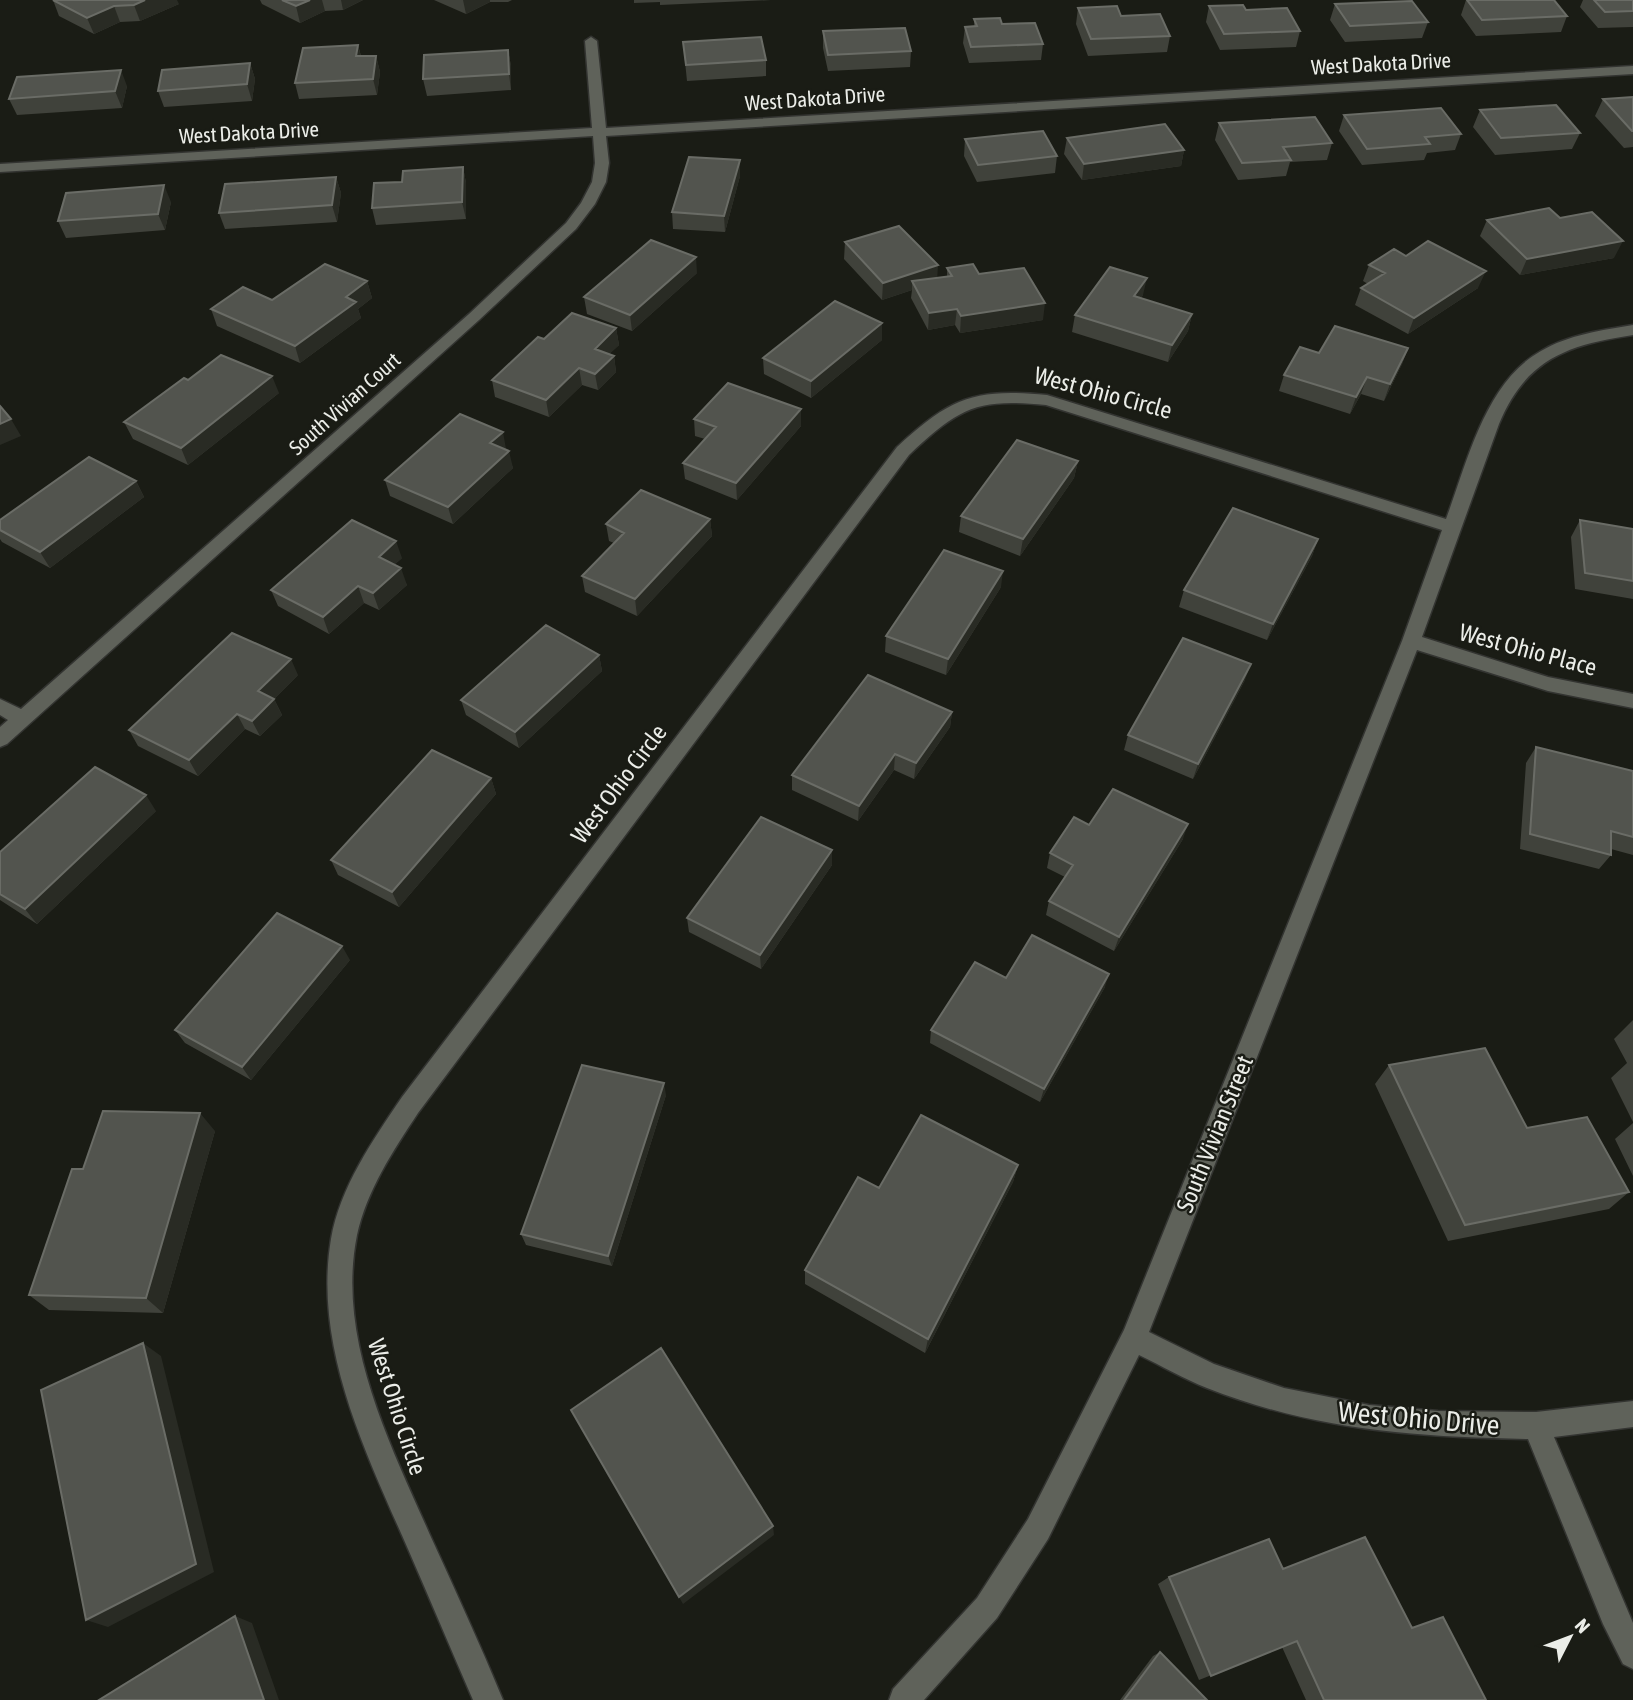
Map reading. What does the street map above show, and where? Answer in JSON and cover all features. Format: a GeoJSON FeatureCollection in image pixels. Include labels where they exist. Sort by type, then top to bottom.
{"type":"FeatureCollection","features":[{"type":"Feature","properties":{"kind":"street","name":"South Vivian Court"},"geometry":{"type":"LineString","coordinates":[[0,740],[474,317],[571,226],[588,204],[599,182],[601,163],[591,41]]}},
{"type":"Feature","properties":{"kind":"street","name":"West Dakota Drive"},"geometry":{"type":"LineString","coordinates":[[0,168],[1633,70]]}},
{"type":"Feature","properties":{"kind":"street","name":"South Vivian Street"},"geometry":{"type":"LineString","coordinates":[[904,1700],[987,1608],[1038,1529],[1134,1338],[1410,641],[1496,412],[1522,371],[1554,350],[1577,341],[1633,330]]}},
{"type":"Feature","properties":{"kind":"street","name":"West Ohio Circle"},"geometry":{"type":"LineString","coordinates":[[488,1700],[388,1472],[353,1373],[344,1318],[341,1277],[344,1239],[355,1199],[389,1136],[410,1105],[904,451],[931,424],[954,407],[979,399],[1008,395],[1047,400],[1451,527]]}},
{"type":"Feature","properties":{"kind":"street","name":"West Ohio Place"},"geometry":{"type":"LineString","coordinates":[[1410,641],[1545,684],[1633,701]]}},
{"type":"Feature","properties":{"kind":"street"},"geometry":{"type":"LineString","coordinates":[[0,706],[22,719]]}},
{"type":"Feature","properties":{"kind":"street","name":"West Ohio Drive"},"geometry":{"type":"LineString","coordinates":[[1134,1338],[1209,1376],[1284,1401],[1368,1419],[1536,1426],[1633,1414]]}},
{"type":"Feature","properties":{"kind":"street"},"geometry":{"type":"LineString","coordinates":[[1536,1426],[1612,1614],[1633,1654]]}},
{"type":"Feature","properties":{"kind":"building"},"geometry":{"type":"Polygon","coordinates":[[[53,0],[145,0],[134,5],[114,6],[87,18],[53,0]]]}},
{"type":"Feature","properties":{"kind":"building"},"geometry":{"type":"Polygon","coordinates":[[[282,0],[310,0],[296,6],[282,0]]]}},
{"type":"Feature","properties":{"kind":"building"},"geometry":{"type":"Polygon","coordinates":[[[1467,0],[1554,0],[1567,16],[1482,20],[1467,0]]]}},
{"type":"Feature","properties":{"kind":"building"},"geometry":{"type":"Polygon","coordinates":[[[1594,0],[1633,0],[1633,11],[1605,12],[1594,0]]]}},
{"type":"Feature","properties":{"kind":"building"},"geometry":{"type":"Polygon","coordinates":[[[1412,1],[1428,22],[1350,26],[1335,4],[1412,1]]]}},
{"type":"Feature","properties":{"kind":"building"},"geometry":{"type":"Polygon","coordinates":[[[1243,5],[1246,10],[1287,8],[1300,31],[1224,34],[1209,6],[1243,5]]]}},
{"type":"Feature","properties":{"kind":"building"},"geometry":{"type":"Polygon","coordinates":[[[1117,6],[1121,16],[1160,14],[1170,36],[1091,39],[1078,8],[1117,6]]]}},
{"type":"Feature","properties":{"kind":"building"},"geometry":{"type":"Polygon","coordinates":[[[1000,18],[1002,24],[1035,23],[1043,44],[971,47],[965,27],[977,26],[974,19],[1000,18]]]}},
{"type":"Feature","properties":{"kind":"building"},"geometry":{"type":"Polygon","coordinates":[[[905,28],[911,51],[828,55],[823,31],[905,28]]]}},
{"type":"Feature","properties":{"kind":"building"},"geometry":{"type":"Polygon","coordinates":[[[761,37],[766,60],[686,65],[683,42],[761,37]]]}},
{"type":"Feature","properties":{"kind":"building"},"geometry":{"type":"Polygon","coordinates":[[[358,45],[356,56],[376,56],[373,79],[295,83],[303,48],[358,45]]]}},
{"type":"Feature","properties":{"kind":"building"},"geometry":{"type":"Polygon","coordinates":[[[508,50],[509,74],[423,79],[424,55],[508,50]]]}},
{"type":"Feature","properties":{"kind":"building"},"geometry":{"type":"Polygon","coordinates":[[[250,63],[247,84],[158,91],[162,70],[250,63]]]}},
{"type":"Feature","properties":{"kind":"building"},"geometry":{"type":"Polygon","coordinates":[[[121,70],[115,91],[9,99],[17,77],[121,70]]]}},
{"type":"Feature","properties":{"kind":"building"},"geometry":{"type":"Polygon","coordinates":[[[1633,97],[1633,131],[1632,131],[1603,99],[1633,97]]]}},
{"type":"Feature","properties":{"kind":"building"},"geometry":{"type":"Polygon","coordinates":[[[1556,105],[1580,133],[1501,138],[1480,110],[1556,105]]]}},
{"type":"Feature","properties":{"kind":"building"},"geometry":{"type":"Polygon","coordinates":[[[1441,108],[1461,134],[1425,137],[1430,144],[1367,149],[1344,115],[1441,108]]]}},
{"type":"Feature","properties":{"kind":"building"},"geometry":{"type":"Polygon","coordinates":[[[1315,117],[1332,143],[1283,147],[1291,160],[1242,163],[1219,123],[1315,117]]]}},
{"type":"Feature","properties":{"kind":"building"},"geometry":{"type":"Polygon","coordinates":[[[1165,124],[1184,150],[1084,164],[1067,138],[1165,124]]]}},
{"type":"Feature","properties":{"kind":"building"},"geometry":{"type":"Polygon","coordinates":[[[1043,131],[1057,156],[978,165],[965,139],[1043,131]]]}},
{"type":"Feature","properties":{"kind":"building"},"geometry":{"type":"Polygon","coordinates":[[[689,157],[740,160],[724,216],[672,212],[689,157]]]}},
{"type":"Feature","properties":{"kind":"building"},"geometry":{"type":"Polygon","coordinates":[[[463,167],[462,202],[372,208],[374,183],[402,182],[403,171],[463,167]]]}},
{"type":"Feature","properties":{"kind":"building"},"geometry":{"type":"Polygon","coordinates":[[[336,177],[332,205],[219,213],[225,184],[336,177]]]}},
{"type":"Feature","properties":{"kind":"building"},"geometry":{"type":"Polygon","coordinates":[[[164,185],[158,214],[58,221],[66,193],[164,185]]]}},
{"type":"Feature","properties":{"kind":"building"},"geometry":{"type":"Polygon","coordinates":[[[1549,208],[1560,218],[1592,212],[1623,241],[1527,259],[1487,220],[1549,208]]]}},
{"type":"Feature","properties":{"kind":"building"},"geometry":{"type":"Polygon","coordinates":[[[899,226],[938,265],[883,283],[845,242],[899,226]]]}},
{"type":"Feature","properties":{"kind":"building"},"geometry":{"type":"Polygon","coordinates":[[[651,240],[696,257],[630,315],[584,297],[651,240]]]}},
{"type":"Feature","properties":{"kind":"building"},"geometry":{"type":"Polygon","coordinates":[[[1428,241],[1486,271],[1414,318],[1361,288],[1385,273],[1369,265],[1394,249],[1406,256],[1428,241]]]}},
{"type":"Feature","properties":{"kind":"building"},"geometry":{"type":"Polygon","coordinates":[[[325,264],[367,281],[346,297],[356,302],[295,346],[211,309],[243,287],[272,300],[325,264]]]}},
{"type":"Feature","properties":{"kind":"building"},"geometry":{"type":"Polygon","coordinates":[[[973,264],[979,274],[1024,268],[1045,303],[961,316],[957,309],[929,313],[912,281],[952,276],[947,268],[973,264]]]}},
{"type":"Feature","properties":{"kind":"building"},"geometry":{"type":"Polygon","coordinates":[[[1110,267],[1147,278],[1134,296],[1192,314],[1172,345],[1075,315],[1110,267]]]}},
{"type":"Feature","properties":{"kind":"building"},"geometry":{"type":"Polygon","coordinates":[[[835,301],[882,323],[811,381],[763,358],[835,301]]]}},
{"type":"Feature","properties":{"kind":"building"},"geometry":{"type":"Polygon","coordinates":[[[572,313],[616,328],[595,349],[614,356],[595,374],[579,368],[546,400],[492,380],[538,337],[544,339],[572,313]]]}},
{"type":"Feature","properties":{"kind":"building"},"geometry":{"type":"Polygon","coordinates":[[[1335,326],[1408,348],[1390,384],[1367,377],[1356,397],[1284,375],[1300,347],[1319,353],[1335,326]]]}},
{"type":"Feature","properties":{"kind":"building"},"geometry":{"type":"Polygon","coordinates":[[[221,355],[272,376],[181,448],[124,422],[184,378],[188,380],[221,355]]]}},
{"type":"Feature","properties":{"kind":"building"},"geometry":{"type":"Polygon","coordinates":[[[728,383],[801,409],[736,483],[683,463],[716,427],[694,419],[728,383]]]}},
{"type":"Feature","properties":{"kind":"building"},"geometry":{"type":"Polygon","coordinates":[[[0,406],[11,419],[0,424],[0,406]]]}},
{"type":"Feature","properties":{"kind":"building"},"geometry":{"type":"Polygon","coordinates":[[[460,414],[503,432],[490,443],[509,451],[448,507],[385,480],[460,414]]]}},
{"type":"Feature","properties":{"kind":"building"},"geometry":{"type":"Polygon","coordinates":[[[1017,440],[1078,461],[1023,539],[961,516],[1017,440]]]}},
{"type":"Feature","properties":{"kind":"building"},"geometry":{"type":"Polygon","coordinates":[[[89,457],[136,481],[40,552],[0,530],[0,520],[89,457]]]}},
{"type":"Feature","properties":{"kind":"building"},"geometry":{"type":"Polygon","coordinates":[[[641,490],[710,519],[635,599],[582,576],[624,533],[606,524],[641,490]]]}},
{"type":"Feature","properties":{"kind":"building"},"geometry":{"type":"Polygon","coordinates":[[[1233,508],[1318,539],[1273,624],[1184,590],[1233,508]]]}},
{"type":"Feature","properties":{"kind":"building"},"geometry":{"type":"Polygon","coordinates":[[[352,520],[396,541],[379,557],[401,568],[373,593],[358,586],[323,617],[271,590],[352,520]]]}},
{"type":"Feature","properties":{"kind":"building"},"geometry":{"type":"Polygon","coordinates":[[[1580,520],[1633,529],[1633,581],[1585,573],[1580,520]]]}},
{"type":"Feature","properties":{"kind":"building"},"geometry":{"type":"Polygon","coordinates":[[[944,550],[1003,571],[948,659],[886,636],[944,550]]]}},
{"type":"Feature","properties":{"kind":"building"},"geometry":{"type":"Polygon","coordinates":[[[546,625],[599,655],[515,732],[461,700],[546,625]]]}},
{"type":"Feature","properties":{"kind":"building"},"geometry":{"type":"Polygon","coordinates":[[[232,633],[291,659],[258,691],[274,699],[252,721],[237,714],[189,760],[129,730],[232,633]]]}},
{"type":"Feature","properties":{"kind":"building"},"geometry":{"type":"Polygon","coordinates":[[[1183,638],[1251,664],[1198,764],[1128,735],[1183,638]]]}},
{"type":"Feature","properties":{"kind":"building"},"geometry":{"type":"Polygon","coordinates":[[[868,675],[952,712],[916,763],[895,754],[859,806],[792,775],[868,675]]]}},
{"type":"Feature","properties":{"kind":"building"},"geometry":{"type":"Polygon","coordinates":[[[1536,747],[1633,771],[1633,837],[1611,831],[1611,855],[1530,834],[1536,747]]]}},
{"type":"Feature","properties":{"kind":"building"},"geometry":{"type":"Polygon","coordinates":[[[432,750],[491,778],[392,892],[331,860],[432,750]]]}},
{"type":"Feature","properties":{"kind":"building"},"geometry":{"type":"Polygon","coordinates":[[[95,767],[146,795],[25,909],[0,894],[0,852],[95,767]]]}},
{"type":"Feature","properties":{"kind":"building"},"geometry":{"type":"Polygon","coordinates":[[[1113,789],[1188,824],[1119,937],[1049,901],[1073,865],[1050,853],[1074,817],[1089,825],[1113,789]]]}},
{"type":"Feature","properties":{"kind":"building"},"geometry":{"type":"Polygon","coordinates":[[[761,817],[832,850],[760,955],[687,918],[761,817]]]}},
{"type":"Feature","properties":{"kind":"building"},"geometry":{"type":"Polygon","coordinates":[[[277,913],[342,946],[242,1067],[175,1030],[277,913]]]}},
{"type":"Feature","properties":{"kind":"building"},"geometry":{"type":"Polygon","coordinates":[[[1032,935],[1109,974],[1044,1089],[931,1030],[975,962],[1006,978],[1032,935]]]}},
{"type":"Feature","properties":{"kind":"building"},"geometry":{"type":"Polygon","coordinates":[[[1485,1048],[1527,1128],[1587,1117],[1629,1192],[1465,1225],[1389,1065],[1485,1048]]]}},
{"type":"Feature","properties":{"kind":"building"},"geometry":{"type":"Polygon","coordinates":[[[582,1065],[664,1083],[608,1256],[521,1234],[582,1065]]]}},
{"type":"Feature","properties":{"kind":"building"},"geometry":{"type":"Polygon","coordinates":[[[103,1111],[200,1113],[146,1298],[29,1295],[72,1169],[83,1169],[103,1111]]]}},
{"type":"Feature","properties":{"kind":"building"},"geometry":{"type":"Polygon","coordinates":[[[921,1115],[1018,1165],[928,1339],[805,1270],[858,1177],[879,1188],[921,1115]]]}},
{"type":"Feature","properties":{"kind":"building"},"geometry":{"type":"Polygon","coordinates":[[[143,1343],[196,1564],[86,1620],[41,1390],[143,1343]]]}},
{"type":"Feature","properties":{"kind":"building"},"geometry":{"type":"Polygon","coordinates":[[[661,1348],[773,1526],[679,1597],[571,1410],[661,1348]]]}},
{"type":"Feature","properties":{"kind":"building"},"geometry":{"type":"Polygon","coordinates":[[[1365,1537],[1412,1628],[1443,1617],[1486,1700],[1324,1700],[1297,1641],[1211,1676],[1169,1577],[1269,1539],[1283,1569],[1365,1537]]]}},
{"type":"Feature","properties":{"kind":"building"},"geometry":{"type":"Polygon","coordinates":[[[235,1616],[264,1700],[99,1700],[235,1616]]]}},
{"type":"Feature","properties":{"kind":"building"},"geometry":{"type":"Polygon","coordinates":[[[1160,1652],[1207,1700],[1124,1700],[1160,1652]]]}}]}
